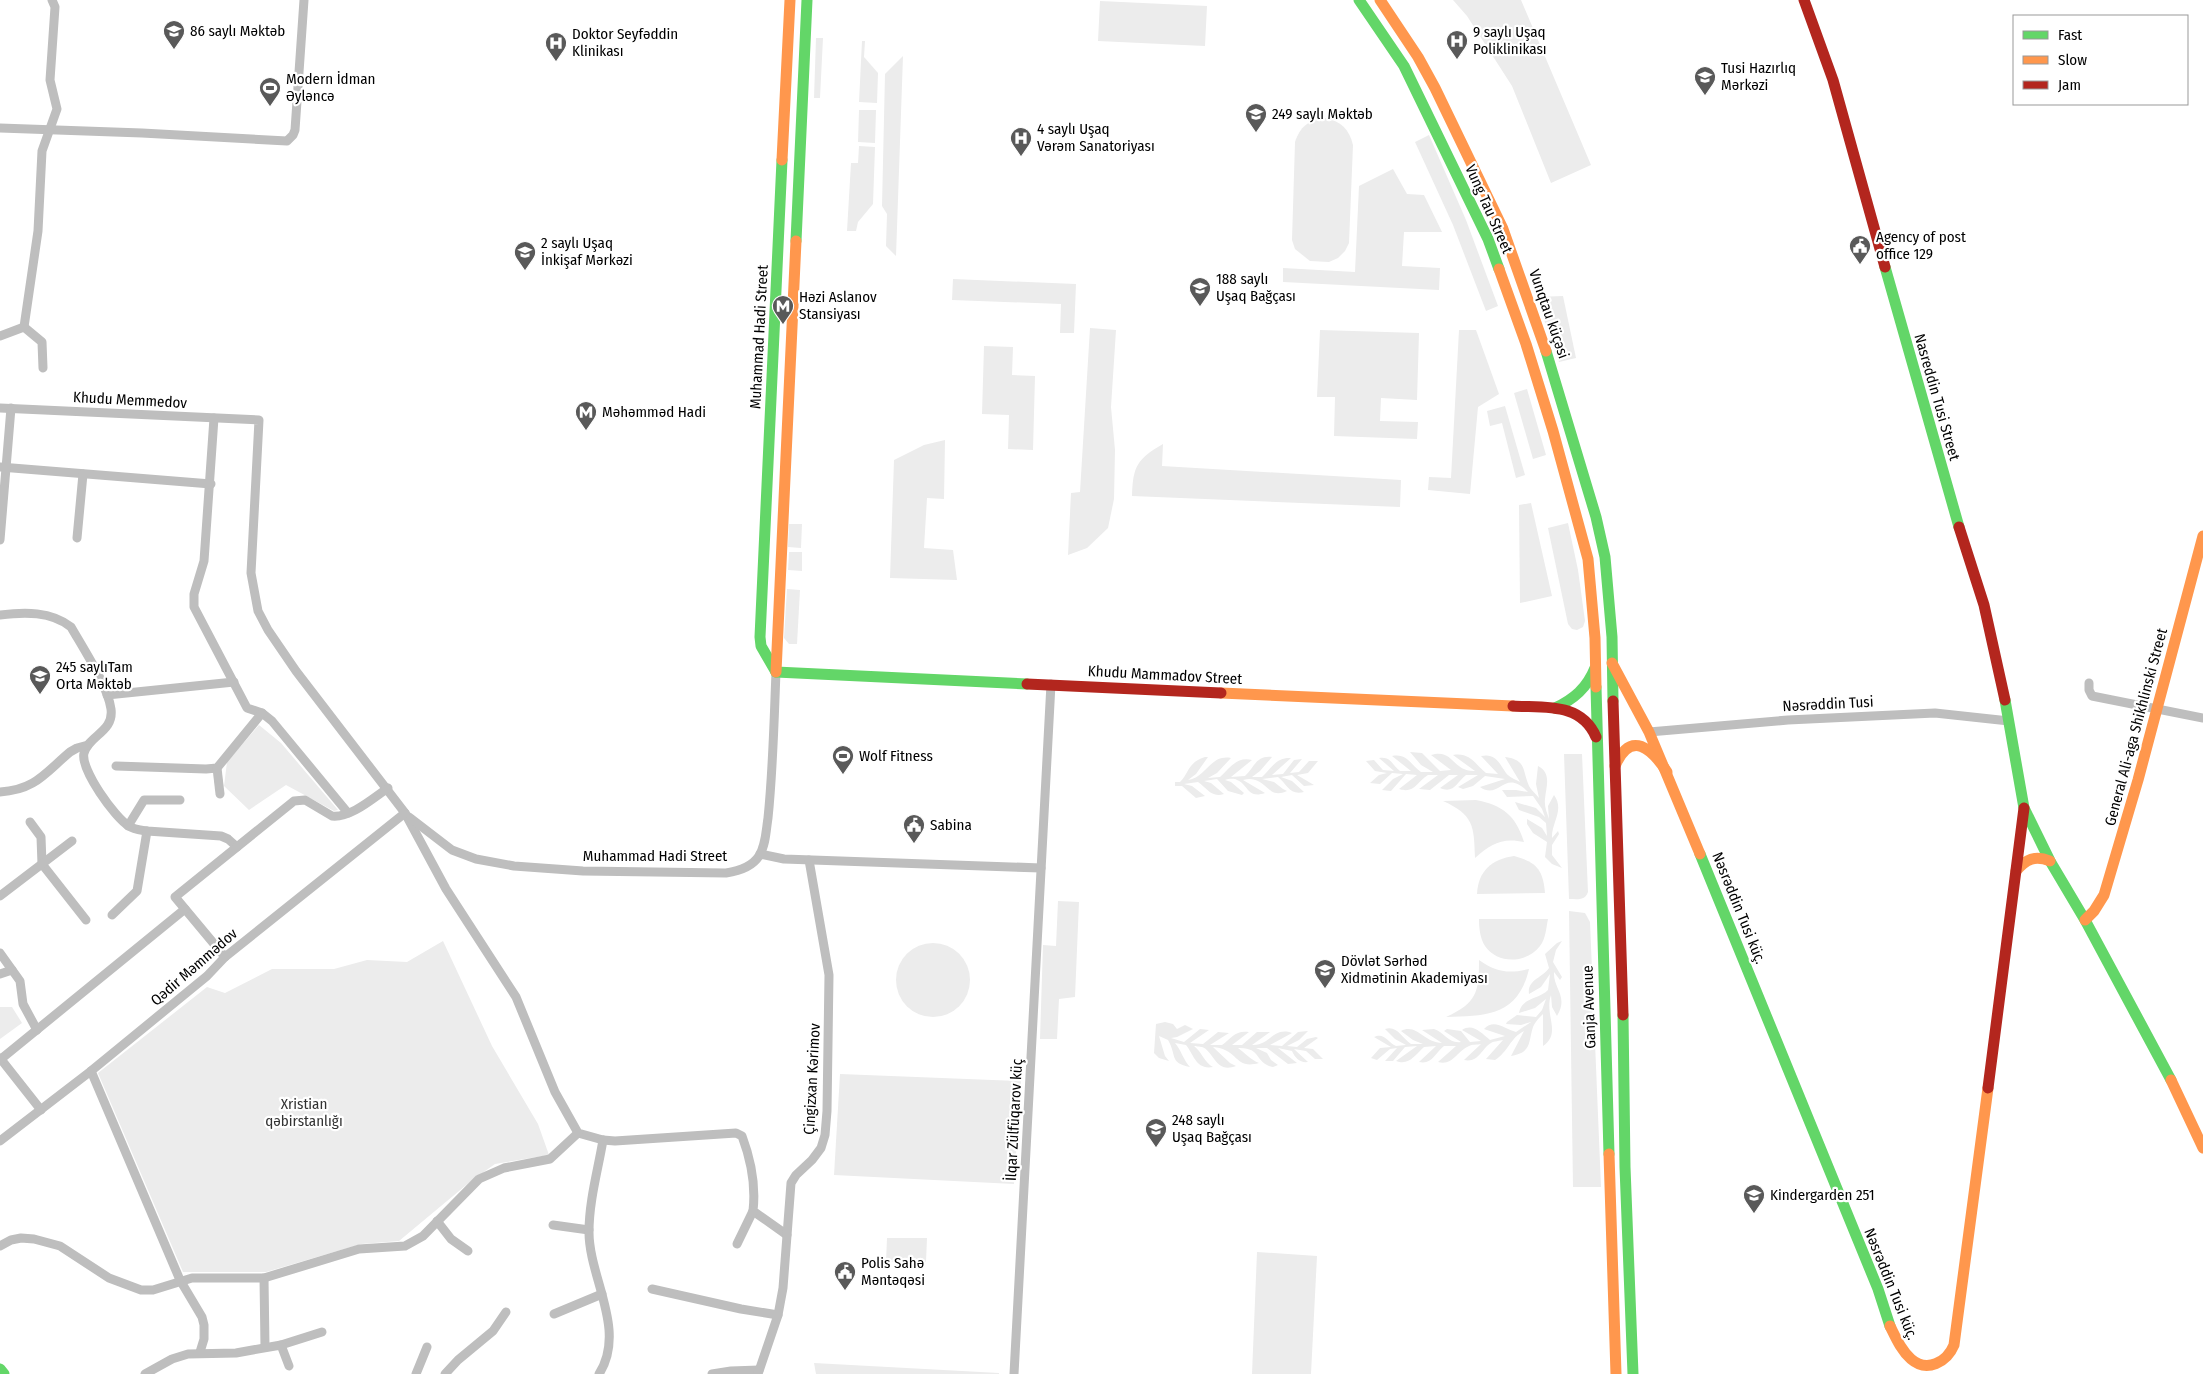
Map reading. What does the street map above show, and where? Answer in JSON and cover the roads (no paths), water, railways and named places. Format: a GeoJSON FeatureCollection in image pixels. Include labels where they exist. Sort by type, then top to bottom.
{"type":"FeatureCollection","features":[{"type":"Feature","properties":{"kind":"main road","name":"Muhammad Hadi Street"},"geometry":{"type":"LineString","coordinates":[[776,672],[761,646],[760,637],[790,0]]}},
{"type":"Feature","properties":{"kind":"main road"},"geometry":{"type":"LineString","coordinates":[[776,672],[807,0]]}},
{"type":"Feature","properties":{"kind":"main road","name":"Vung Tau Street"},"geometry":{"type":"LineString","coordinates":[[1359,0],[1404,66],[1488,239],[1526,344],[1553,431],[1582,530],[1592,592]]}},
{"type":"Feature","properties":{"kind":"main road","name":"Vunqtau küçəsi"},"geometry":{"type":"LineString","coordinates":[[1380,0],[1431,80],[1503,229],[1543,340],[1596,517],[1605,557],[1609,589],[1612,663]]}},
{"type":"Feature","properties":{"kind":"main road","name":"Nasreddin Tusi Street"},"geometry":{"type":"LineString","coordinates":[[1804,0],[1833,80],[1908,351],[1970,564],[1984,605],[2009,721],[2024,808]]}},
{"type":"Feature","properties":{"kind":"main road"},"geometry":{"type":"LineString","coordinates":[[775,315],[792,316]]}},
{"type":"Feature","properties":{"kind":"main road","name":"General Ali-aga Shikhlinski Street"},"geometry":{"type":"LineString","coordinates":[[2084,920],[2094,912],[2104,895],[2157,710],[2203,536]]}},
{"type":"Feature","properties":{"kind":"main road"},"geometry":{"type":"LineString","coordinates":[[1592,592],[1609,589]]}},
{"type":"Feature","properties":{"kind":"main road","name":"Ganja Avenue"},"geometry":{"type":"LineString","coordinates":[[1592,592],[1595,638],[1596,737],[1616,1374]]}},
{"type":"Feature","properties":{"kind":"main road"},"geometry":{"type":"LineString","coordinates":[[1612,663],[1649,732],[1667,772]]}},
{"type":"Feature","properties":{"kind":"main road"},"geometry":{"type":"LineString","coordinates":[[1612,663],[1633,1374]]}},
{"type":"Feature","properties":{"kind":"main road"},"geometry":{"type":"LineString","coordinates":[[1552,709],[1567,703],[1577,696],[1590,681],[1595,668]]}},
{"type":"Feature","properties":{"kind":"main road","name":"Khudu Mammadov Street"},"geometry":{"type":"LineString","coordinates":[[776,672],[1566,710],[1578,713],[1589,723],[1596,737]]}},
{"type":"Feature","properties":{"kind":"main road"},"geometry":{"type":"LineString","coordinates":[[1614,770],[1617,758],[1624,750],[1643,747],[1654,752],[1667,772]]}},
{"type":"Feature","properties":{"kind":"main road","name":"Nəsrəddin Tusi küç."},"geometry":{"type":"LineString","coordinates":[[1667,772],[1878,1289],[1900,1349],[1907,1360],[1916,1366],[1927,1368],[1945,1360],[1952,1352],[1956,1340],[2024,808]]}},
{"type":"Feature","properties":{"kind":"main road"},"geometry":{"type":"LineString","coordinates":[[2024,808],[2050,861],[2161,1059],[2203,1148]]}},
{"type":"Feature","properties":{"kind":"main road"},"geometry":{"type":"LineString","coordinates":[[2016,871],[2024,860],[2030,857],[2042,857],[2050,861]]}},
{"type":"Feature","properties":{"kind":"main road"},"geometry":{"type":"LineString","coordinates":[[0,1368],[4,1374]]}},
{"type":"Feature","properties":{"kind":"street"},"geometry":{"type":"LineString","coordinates":[[24,327],[38,231],[42,151],[57,109],[50,80],[55,7],[52,0]]}},
{"type":"Feature","properties":{"kind":"street"},"geometry":{"type":"LineString","coordinates":[[0,128],[50,128],[286,141],[293,135],[295,130],[304,0]]}},
{"type":"Feature","properties":{"kind":"street"},"geometry":{"type":"LineString","coordinates":[[0,336],[24,327]]}},
{"type":"Feature","properties":{"kind":"street"},"geometry":{"type":"LineString","coordinates":[[24,327],[42,342],[43,368]]}},
{"type":"Feature","properties":{"kind":"street","name":"Khudu Memmedov"},"geometry":{"type":"LineString","coordinates":[[0,408],[258,420],[251,573],[258,611],[268,630],[296,671],[388,788]]}},
{"type":"Feature","properties":{"kind":"street"},"geometry":{"type":"LineString","coordinates":[[0,540],[3,468],[11,408]]}},
{"type":"Feature","properties":{"kind":"street"},"geometry":{"type":"LineString","coordinates":[[214,418],[211,484],[203,569],[194,599],[198,616],[248,708],[262,713],[272,721],[348,814]]}},
{"type":"Feature","properties":{"kind":"street"},"geometry":{"type":"LineString","coordinates":[[3,468],[211,484]]}},
{"type":"Feature","properties":{"kind":"street"},"geometry":{"type":"LineString","coordinates":[[77,538],[83,474]]}},
{"type":"Feature","properties":{"kind":"street"},"geometry":{"type":"LineString","coordinates":[[0,615],[34,613],[63,620],[71,626],[107,695],[111,708],[109,724],[88,745],[84,754],[84,761],[91,781],[128,826],[147,831],[221,836],[237,847]]}},
{"type":"Feature","properties":{"kind":"street"},"geometry":{"type":"LineString","coordinates":[[776,672],[769,809],[765,838],[760,854],[778,858],[809,860],[1041,868]]}},
{"type":"Feature","properties":{"kind":"street"},"geometry":{"type":"LineString","coordinates":[[107,695],[234,682]]}},
{"type":"Feature","properties":{"kind":"street"},"geometry":{"type":"LineString","coordinates":[[2089,683],[2089,690],[2092,696],[2203,718]]}},
{"type":"Feature","properties":{"kind":"street","name":"İlqar Zülfüqarov küç"},"geometry":{"type":"LineString","coordinates":[[1014,1374],[1051,684]]}},
{"type":"Feature","properties":{"kind":"street"},"geometry":{"type":"LineString","coordinates":[[116,766],[206,770],[217,768],[262,713]]}},
{"type":"Feature","properties":{"kind":"street","name":"Nəsrəddin Tusi"},"geometry":{"type":"LineString","coordinates":[[1649,732],[1788,720],[1935,713],[2009,721]]}},
{"type":"Feature","properties":{"kind":"street"},"geometry":{"type":"LineString","coordinates":[[0,792],[22,790],[31,786],[70,752],[88,745]]}},
{"type":"Feature","properties":{"kind":"street"},"geometry":{"type":"LineString","coordinates":[[217,768],[220,794]]}},
{"type":"Feature","properties":{"kind":"street"},"geometry":{"type":"LineString","coordinates":[[225,957],[175,897],[294,801],[300,799],[332,816],[348,814],[388,788],[405,813],[446,889],[516,997],[555,1092],[578,1133],[615,1142],[736,1133],[742,1136],[751,1163],[754,1198],[753,1211],[737,1244]]}},
{"type":"Feature","properties":{"kind":"street"},"geometry":{"type":"LineString","coordinates":[[128,826],[144,800],[180,800]]}},
{"type":"Feature","properties":{"kind":"street","name":"Muhammad Hadi Street"},"geometry":{"type":"LineString","coordinates":[[405,813],[452,850],[476,859],[514,866],[583,871],[726,873],[742,870],[760,854]]}},
{"type":"Feature","properties":{"kind":"street","name":"Qədir Məmmədov"},"geometry":{"type":"LineString","coordinates":[[0,1141],[91,1071],[207,976],[225,957],[405,813]]}},
{"type":"Feature","properties":{"kind":"street"},"geometry":{"type":"LineString","coordinates":[[30,822],[41,837],[42,864],[86,920]]}},
{"type":"Feature","properties":{"kind":"street"},"geometry":{"type":"LineString","coordinates":[[112,915],[137,891],[147,831]]}},
{"type":"Feature","properties":{"kind":"street"},"geometry":{"type":"LineString","coordinates":[[0,896],[72,841]]}},
{"type":"Feature","properties":{"kind":"street","name":"Çingizxan Kərimov"},"geometry":{"type":"LineString","coordinates":[[758,1372],[778,1315],[783,1288],[790,1183],[821,1148],[826,1135],[829,1061],[829,975],[809,860]]}},
{"type":"Feature","properties":{"kind":"street"},"geometry":{"type":"LineString","coordinates":[[41,1110],[1,1058],[185,909]]}},
{"type":"Feature","properties":{"kind":"street"},"geometry":{"type":"LineString","coordinates":[[0,953],[20,981],[23,1004],[37,1030]]}},
{"type":"Feature","properties":{"kind":"street"},"geometry":{"type":"LineString","coordinates":[[0,974],[12,970]]}},
{"type":"Feature","properties":{"kind":"street"},"geometry":{"type":"LineString","coordinates":[[91,1071],[180,1280],[204,1325],[204,1339],[200,1352]]}},
{"type":"Feature","properties":{"kind":"street"},"geometry":{"type":"LineString","coordinates":[[0,1246],[11,1240],[21,1238],[34,1239],[60,1246],[110,1278],[141,1290],[153,1290],[180,1280],[206,1277],[264,1278],[359,1249],[405,1246],[423,1236],[479,1179],[504,1168],[550,1159],[578,1133]]}},
{"type":"Feature","properties":{"kind":"street"},"geometry":{"type":"LineString","coordinates":[[599,1374],[605,1365],[608,1347],[606,1308],[593,1266],[589,1230],[591,1203],[603,1140]]}},
{"type":"Feature","properties":{"kind":"street"},"geometry":{"type":"LineString","coordinates":[[753,1211],[787,1235]]}},
{"type":"Feature","properties":{"kind":"street"},"geometry":{"type":"LineString","coordinates":[[437,1221],[451,1239],[468,1251]]}},
{"type":"Feature","properties":{"kind":"street"},"geometry":{"type":"LineString","coordinates":[[553,1225],[589,1230]]}},
{"type":"Feature","properties":{"kind":"street"},"geometry":{"type":"LineString","coordinates":[[264,1278],[265,1347]]}},
{"type":"Feature","properties":{"kind":"street"},"geometry":{"type":"LineString","coordinates":[[652,1289],[741,1309],[778,1315]]}},
{"type":"Feature","properties":{"kind":"street"},"geometry":{"type":"LineString","coordinates":[[554,1314],[602,1294]]}},
{"type":"Feature","properties":{"kind":"street"},"geometry":{"type":"LineString","coordinates":[[445,1374],[458,1360],[493,1331],[506,1312]]}},
{"type":"Feature","properties":{"kind":"street"},"geometry":{"type":"LineString","coordinates":[[145,1374],[172,1359],[188,1354],[200,1352],[236,1353],[281,1345],[322,1332]]}},
{"type":"Feature","properties":{"kind":"street"},"geometry":{"type":"LineString","coordinates":[[281,1345],[289,1366]]}},
{"type":"Feature","properties":{"kind":"street"},"geometry":{"type":"LineString","coordinates":[[416,1374],[427,1347]]}},
{"type":"Feature","properties":{"kind":"street"},"geometry":{"type":"LineString","coordinates":[[712,1374],[731,1371],[758,1372]]}},
{"type":"Feature","properties":{"kind":"place","name":"86 saylı Məktəb"},"geometry":{"type":"Point","coordinates":[174,50]}},
{"type":"Feature","properties":{"kind":"place","name":"9 saylı Uşaq Poliklinikası"},"geometry":{"type":"Point","coordinates":[1457,60]}},
{"type":"Feature","properties":{"kind":"place","name":"Doktor Seyfәddin Klinikası"},"geometry":{"type":"Point","coordinates":[556,62]}},
{"type":"Feature","properties":{"kind":"place","name":"Tusi Hazırlıq Mərkəzi"},"geometry":{"type":"Point","coordinates":[1705,96]}},
{"type":"Feature","properties":{"kind":"place","name":"Modern İdman Əyləncə"},"geometry":{"type":"Point","coordinates":[270,107]}},
{"type":"Feature","properties":{"kind":"place","name":"249 saylı Məktəb"},"geometry":{"type":"Point","coordinates":[1256,133]}},
{"type":"Feature","properties":{"kind":"place","name":"4 saylı Uşaq Vərəm Sanatoriyası"},"geometry":{"type":"Point","coordinates":[1021,157]}},
{"type":"Feature","properties":{"kind":"place","name":"Agency of post office 129"},"geometry":{"type":"Point","coordinates":[1860,265]}},
{"type":"Feature","properties":{"kind":"place","name":"2 saylı Uşaq İnkişaf Mərkəzi"},"geometry":{"type":"Point","coordinates":[525,271]}},
{"type":"Feature","properties":{"kind":"place","name":"188 saylı Uşaq Bağçası"},"geometry":{"type":"Point","coordinates":[1200,307]}},
{"type":"Feature","properties":{"kind":"place","name":"Həzi Aslanov Stansiyası"},"geometry":{"type":"Point","coordinates":[783,325]}},
{"type":"Feature","properties":{"kind":"place","name":"Məhəmməd Hadi"},"geometry":{"type":"Point","coordinates":[586,431]}},
{"type":"Feature","properties":{"kind":"place","name":"245 saylıTam Orta Məktəb"},"geometry":{"type":"Point","coordinates":[40,695]}},
{"type":"Feature","properties":{"kind":"place","name":"Wolf Fitness"},"geometry":{"type":"Point","coordinates":[843,775]}},
{"type":"Feature","properties":{"kind":"place","name":"Sabina"},"geometry":{"type":"Point","coordinates":[914,844]}},
{"type":"Feature","properties":{"kind":"place","name":"Dövlət Sərhəd Xidmətinin Akademiyası"},"geometry":{"type":"Point","coordinates":[1325,989]}},
{"type":"Feature","properties":{"kind":"place","name":"248 saylı Uşaq Bağçası"},"geometry":{"type":"Point","coordinates":[1156,1148]}},
{"type":"Feature","properties":{"kind":"place","name":"Kindergarden 251"},"geometry":{"type":"Point","coordinates":[1754,1214]}},
{"type":"Feature","properties":{"kind":"place","name":"Polis Sahə Məntəqəsi"},"geometry":{"type":"Point","coordinates":[845,1291]}},
{"type":"Feature","properties":{"kind":"park label","name":"Xristian qəbirstanlığı"},"geometry":{"type":"Point","coordinates":[304,1112]}}]}
